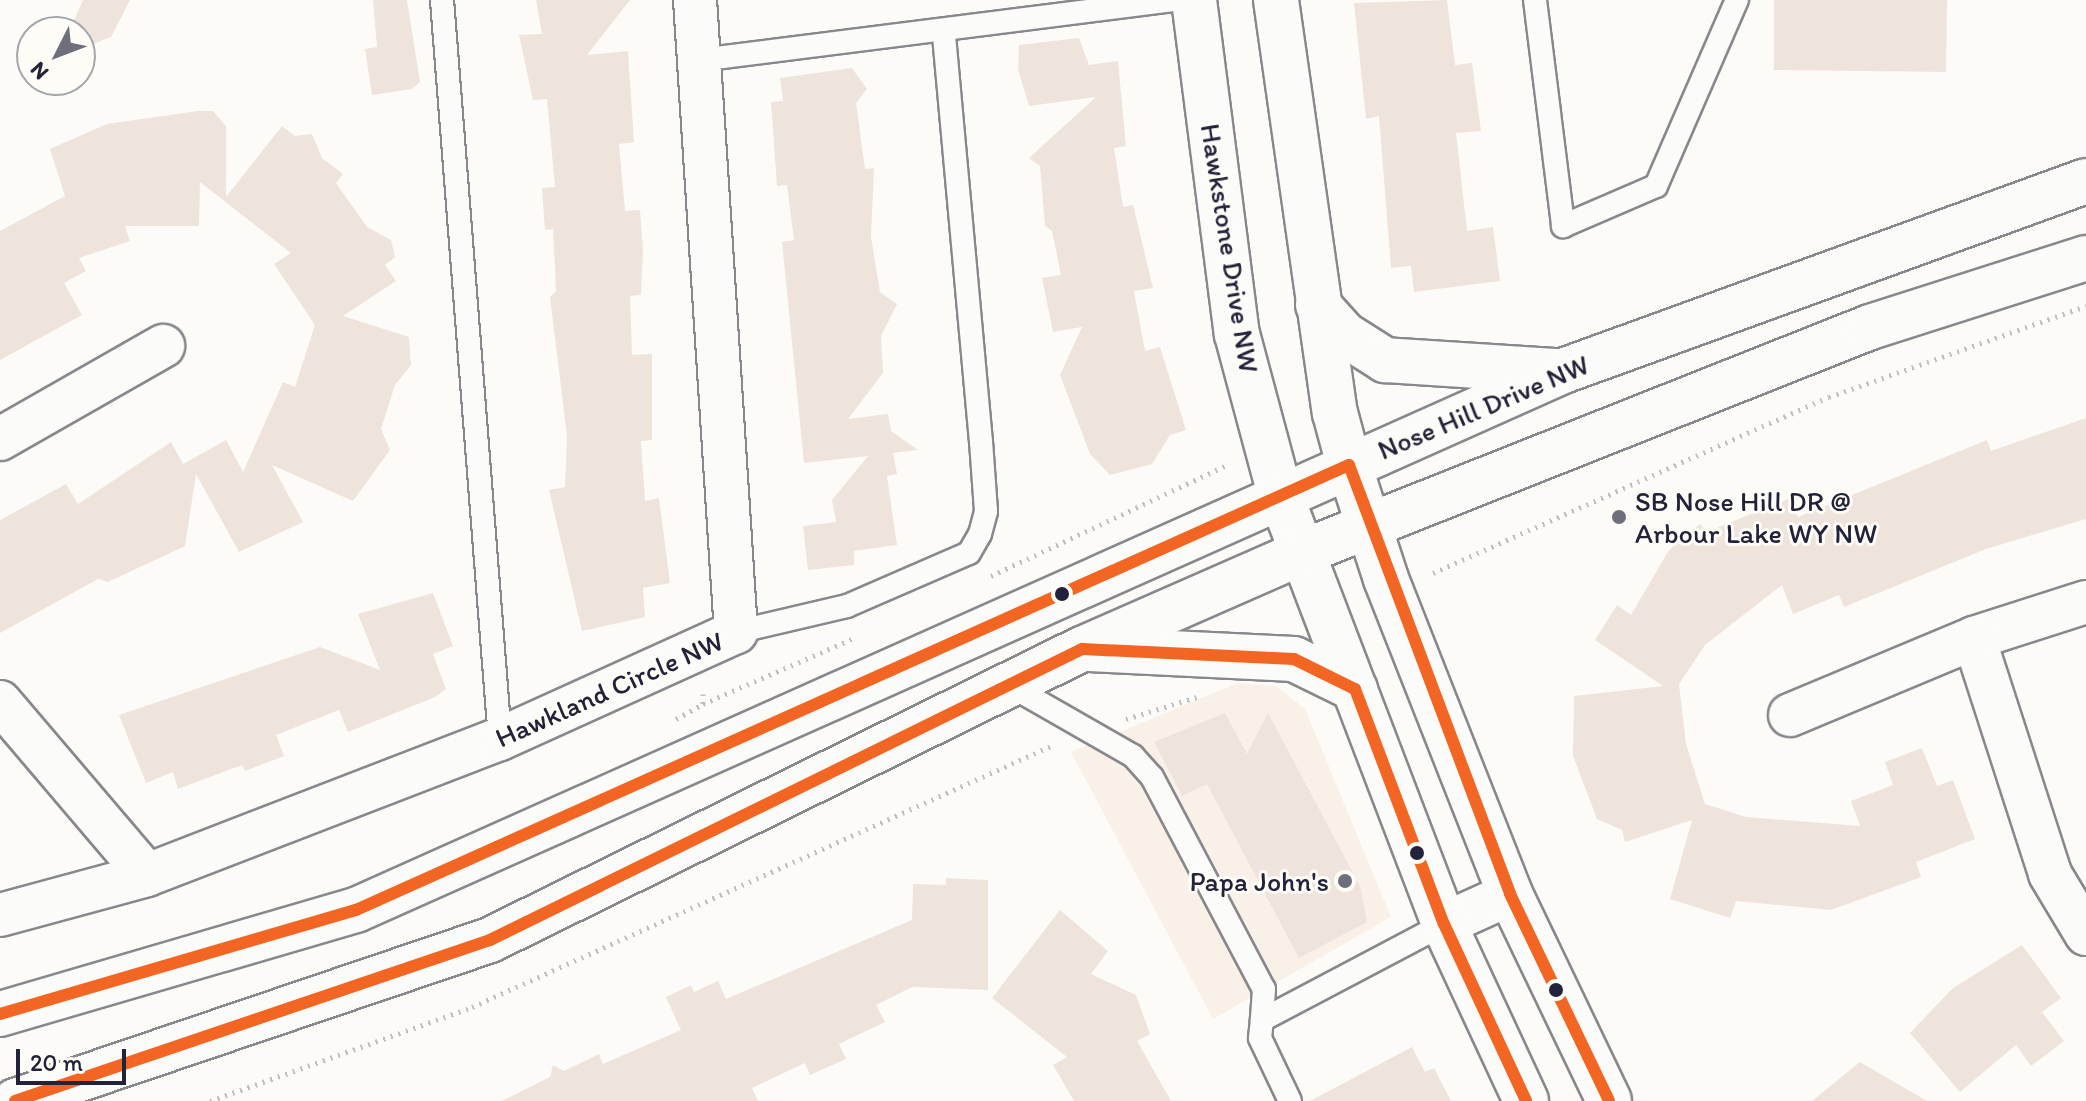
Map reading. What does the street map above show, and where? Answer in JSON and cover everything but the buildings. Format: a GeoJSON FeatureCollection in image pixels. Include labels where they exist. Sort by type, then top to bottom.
{"type":"FeatureCollection","features":[{"type":"Feature","properties":{"kind":"main road","name":"Hawkstone Drive NW"},"geometry":{"type":"LineString","coordinates":[[1194,0],[1237,334],[1280,494],[1444,924],[1526,1101]]}},
{"type":"Feature","properties":{"kind":"main road"},"geometry":{"type":"LineString","coordinates":[[1276,0],[1318,305],[1349,465],[1510,894],[1609,1101]]}},
{"type":"Feature","properties":{"kind":"main road","name":"Nose Hill Drive NW"},"geometry":{"type":"LineString","coordinates":[[0,1014],[356,910],[1280,494],[1563,371],[2086,181]]}},
{"type":"Feature","properties":{"kind":"main road"},"geometry":{"type":"LineString","coordinates":[[15,1101],[490,940],[1082,649],[1303,552],[1870,327],[2086,258]]}},
{"type":"Feature","properties":{"kind":"main road"},"geometry":{"type":"LineString","coordinates":[[1318,305],[1344,334],[1385,360],[1563,371]]}},
{"type":"Feature","properties":{"kind":"main road"},"geometry":{"type":"LineString","coordinates":[[1082,649],[1294,659],[1355,689]]}},
{"type":"Feature","properties":{"kind":"street","name":"Hawkland Circle NW"},"geometry":{"type":"LineString","coordinates":[[0,915],[147,875],[500,739],[736,632],[695,0]]}},
{"type":"Feature","properties":{"kind":"street"},"geometry":{"type":"LineString","coordinates":[[0,439],[163,346]]}},
{"type":"Feature","properties":{"kind":"street"},"geometry":{"type":"LineString","coordinates":[[1790,715],[1974,638],[2086,602]]}},
{"type":"Feature","properties":{"kind":"street"},"geometry":{"type":"LineString","coordinates":[[1974,638],[2050,874],[2086,934]]}},
{"type":"Feature","properties":{"kind":"street"},"geometry":{"type":"LineString","coordinates":[[0,702],[147,875]]}},
{"type":"Feature","properties":{"kind":"street"},"geometry":{"type":"LineString","coordinates":[[1444,924],[1510,894]]}},
{"type":"Feature","properties":{"kind":"lane"},"geometry":{"type":"LineString","coordinates":[[442,0],[500,739]]}},
{"type":"Feature","properties":{"kind":"lane"},"geometry":{"type":"LineString","coordinates":[[700,60],[944,32],[1178,0]]}},
{"type":"Feature","properties":{"kind":"lane"},"geometry":{"type":"LineString","coordinates":[[1535,0],[1563,226],[1656,186],[1737,0]]}},
{"type":"Feature","properties":{"kind":"lane"},"geometry":{"type":"LineString","coordinates":[[736,632],[847,606],[969,553],[980,534],[986,511],[944,32]]}},
{"type":"Feature","properties":{"kind":"lane"},"geometry":{"type":"LineString","coordinates":[[1009,685],[1090,730],[1152,777],[1264,989],[1260,1038],[1290,1101]]}},
{"type":"Feature","properties":{"kind":"lane"},"geometry":{"type":"LineString","coordinates":[[1262,1020],[1444,924]]}},
{"type":"Feature","properties":{"kind":"path"},"geometry":{"type":"LineString","coordinates":[[1433,573],[1829,397],[2086,306]]}},
{"type":"Feature","properties":{"kind":"path"},"geometry":{"type":"LineString","coordinates":[[210,1101],[472,1007],[1090,730],[1207,693]]}},
{"type":"Feature","properties":{"kind":"path"},"geometry":{"type":"LineString","coordinates":[[665,725],[703,704]]}},
{"type":"Feature","properties":{"kind":"shaded area"},"geometry":{"type":"Polygon","coordinates":[[[1238,683],[1276,686],[1305,709],[1391,917],[1213,1019],[1071,752],[1238,683]]]}},
{"type":"Feature","properties":{"kind":"transit line"},"geometry":{"type":"LineString","coordinates":[[0,1014],[356,910],[1349,465],[1510,894],[1609,1101]]}},
{"type":"Feature","properties":{"kind":"transit line"},"geometry":{"type":"LineString","coordinates":[[15,1101],[490,940],[1082,649],[1294,659],[1355,689],[1444,924],[1526,1101]]}},
{"type":"Feature","properties":{"kind":"place","name":"SB Nose Hill DR @ Arbour Lake WY NW"},"geometry":{"type":"Point","coordinates":[1619,517]}},
{"type":"Feature","properties":{"kind":"place","name":"Papa John's"},"geometry":{"type":"Point","coordinates":[1345,881]}}]}
